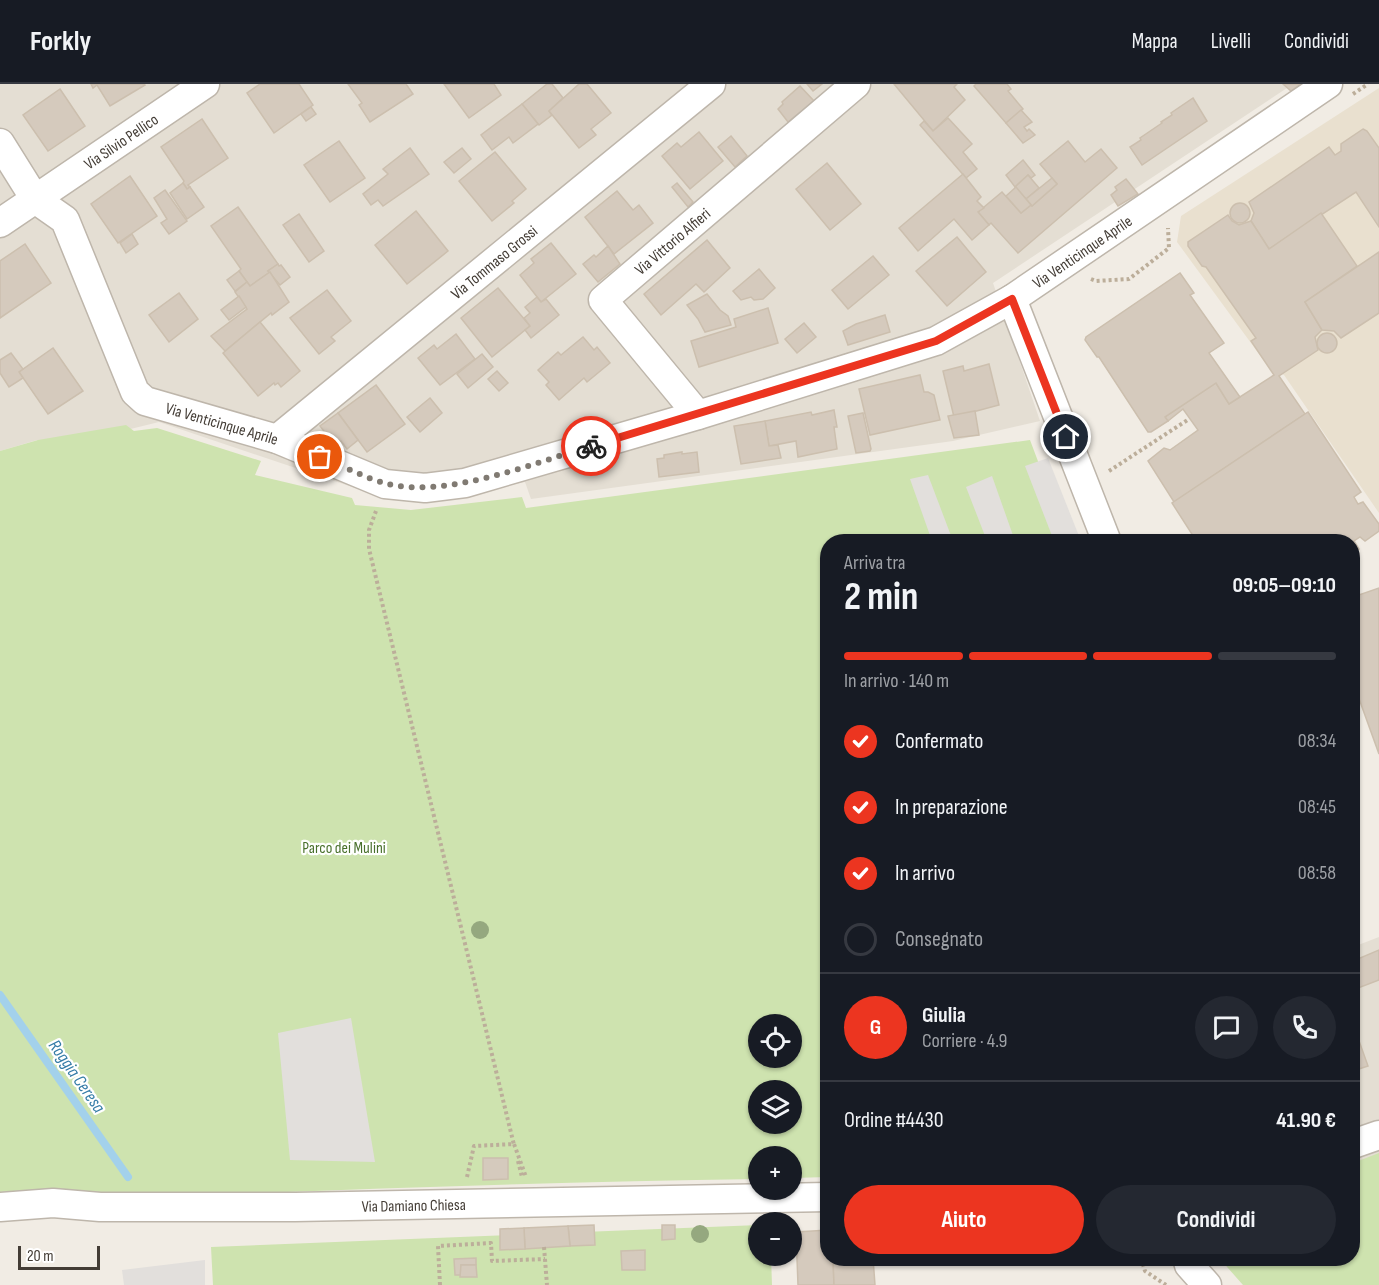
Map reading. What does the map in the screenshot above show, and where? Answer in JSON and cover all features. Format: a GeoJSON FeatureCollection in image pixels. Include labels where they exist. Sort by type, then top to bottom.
{"type":"FeatureCollection","features":[{"type":"Feature","properties":{"kind":"street","name":"Via Silvio Pellico"},"geometry":{"type":"LineString","coordinates":[[35,199],[205,84]]}},
{"type":"Feature","properties":{"kind":"street","name":"Via Tommaso Grossi"},"geometry":{"type":"LineString","coordinates":[[277,439],[711,84]]}},
{"type":"Feature","properties":{"kind":"street","name":"Via Vittorio Alfieri"},"geometry":{"type":"LineString","coordinates":[[698,415],[603,300],[856,84]]}},
{"type":"Feature","properties":{"kind":"street","name":"Via Venticinque Aprile"},"geometry":{"type":"LineString","coordinates":[[0,143],[35,199],[65,220],[135,392],[145,401],[277,439],[385,484],[425,488],[465,483],[698,415],[936,341],[1012,299],[1338,91]]}},
{"type":"Feature","properties":{"kind":"street"},"geometry":{"type":"LineString","coordinates":[[0,223],[35,199]]}},
{"type":"Feature","properties":{"kind":"street"},"geometry":{"type":"LineString","coordinates":[[1012,299],[1104,534]]}},
{"type":"Feature","properties":{"kind":"street"},"geometry":{"type":"LineString","coordinates":[[1360,1141],[1379,1134]]}},
{"type":"Feature","properties":{"kind":"street","name":"Via Damiano Chiesa"},"geometry":{"type":"LineString","coordinates":[[0,1207],[53,1203],[100,1207],[216,1207],[528,1204],[820,1197]]}},
{"type":"Feature","properties":{"kind":"street"},"geometry":{"type":"LineString","coordinates":[[1190,1266],[1207,1285]]}},
{"type":"Feature","properties":{"kind":"path"},"geometry":{"type":"LineString","coordinates":[[1338,91],[1368,84]]}},
{"type":"Feature","properties":{"kind":"path"},"geometry":{"type":"LineString","coordinates":[[1087,277],[1096,281],[1129,279],[1169,249],[1168,221]]}},
{"type":"Feature","properties":{"kind":"path"},"geometry":{"type":"LineString","coordinates":[[1085,485],[1190,419]]}},
{"type":"Feature","properties":{"kind":"path"},"geometry":{"type":"LineString","coordinates":[[385,484],[369,530],[369,549],[528,1204]]}},
{"type":"Feature","properties":{"kind":"path"},"geometry":{"type":"LineString","coordinates":[[440,1285],[438,1246],[491,1243],[492,1261],[545,1259]]}},
{"type":"Feature","properties":{"kind":"path"},"geometry":{"type":"LineString","coordinates":[[544,1247],[547,1285]]}},
{"type":"Feature","properties":{"kind":"path"},"geometry":{"type":"LineString","coordinates":[[1143,1266],[1145,1271],[1166,1285]]}},
{"type":"Feature","properties":{"kind":"shaded area"},"geometry":{"type":"Polygon","coordinates":[[[0,84],[1293,84],[993,283],[1040,421],[953,441],[531,499],[525,482],[454,497],[367,492],[159,422],[45,450],[37,440],[0,451],[0,84]]]}},
{"type":"Feature","properties":{"kind":"shaded area"},"geometry":{"type":"Polygon","coordinates":[[[1379,88],[1379,513],[1284,375],[1270,369],[1177,242],[1181,216],[1379,88]]]}},
{"type":"Feature","properties":{"kind":"shaded area"},"geometry":{"type":"Polygon","coordinates":[[[1048,458],[1078,534],[1051,534],[1025,466],[1048,458]]]}},
{"type":"Feature","properties":{"kind":"shaded area"},"geometry":{"type":"Polygon","coordinates":[[[928,475],[950,534],[930,534],[910,479],[928,475]]]}},
{"type":"Feature","properties":{"kind":"shaded area"},"geometry":{"type":"Polygon","coordinates":[[[992,476],[1013,534],[984,534],[966,487],[992,476]]]}},
{"type":"Feature","properties":{"kind":"shaded area"},"geometry":{"type":"Polygon","coordinates":[[[1379,937],[1379,1285],[1360,1265],[1360,944],[1379,937]]]}},
{"type":"Feature","properties":{"kind":"shaded area"},"geometry":{"type":"Polygon","coordinates":[[[351,1018],[375,1162],[290,1160],[278,1033],[351,1018]]]}},
{"type":"Feature","properties":{"kind":"shaded area"},"geometry":{"type":"Polygon","coordinates":[[[205,1260],[205,1285],[124,1285],[122,1270],[205,1260]]]}},
{"type":"Feature","properties":{"kind":"green space","name":"Parco dei Mulini"},"geometry":{"type":"Polygon","coordinates":[[[126,425],[134,431],[157,428],[261,461],[255,475],[352,498],[355,505],[411,510],[522,497],[526,508],[1030,440],[1065,534],[820,534],[820,1177],[802,1178],[802,1146],[748,1146],[748,1179],[456,1186],[154,1197],[38,1191],[0,1192],[0,451],[38,440],[126,425]]]}},
{"type":"Feature","properties":{"kind":"green space"},"geometry":{"type":"Polygon","coordinates":[[[1379,1153],[1379,1285],[1243,1285],[1226,1266],[1360,1266],[1360,1160],[1379,1153]]]}},
{"type":"Feature","properties":{"kind":"green space"},"geometry":{"type":"Polygon","coordinates":[[[748,1225],[748,1266],[771,1266],[772,1285],[213,1285],[211,1247],[748,1225]]]}},
{"type":"Feature","properties":{"kind":"building"},"geometry":{"type":"Polygon","coordinates":[[[91,84],[145,85],[110,106],[97,85],[93,88],[91,84]]]}},
{"type":"Feature","properties":{"kind":"building"},"geometry":{"type":"Polygon","coordinates":[[[260,84],[299,84],[313,105],[274,133],[247,93],[260,84]]]}},
{"type":"Feature","properties":{"kind":"building"},"geometry":{"type":"Polygon","coordinates":[[[348,84],[406,84],[413,94],[370,122],[359,105],[362,103],[348,84]]]}},
{"type":"Feature","properties":{"kind":"building"},"geometry":{"type":"Polygon","coordinates":[[[444,84],[494,84],[501,95],[469,118],[444,84]]]}},
{"type":"Feature","properties":{"kind":"building"},"geometry":{"type":"Polygon","coordinates":[[[547,84],[552,84],[563,98],[549,111],[552,115],[539,125],[522,104],[547,84]]]}},
{"type":"Feature","properties":{"kind":"building"},"geometry":{"type":"Polygon","coordinates":[[[579,84],[587,84],[611,113],[591,129],[596,135],[579,148],[549,111],[579,84]]]}},
{"type":"Feature","properties":{"kind":"building"},"geometry":{"type":"Polygon","coordinates":[[[807,84],[822,84],[813,91],[807,84]]]}},
{"type":"Feature","properties":{"kind":"building"},"geometry":{"type":"Polygon","coordinates":[[[894,84],[957,84],[954,87],[965,100],[933,131],[894,84]]]}},
{"type":"Feature","properties":{"kind":"building"},"geometry":{"type":"Polygon","coordinates":[[[976,84],[1007,84],[1011,89],[1008,91],[1023,109],[1006,123],[974,86],[976,84]]]}},
{"type":"Feature","properties":{"kind":"building"},"geometry":{"type":"Polygon","coordinates":[[[1283,84],[1301,84],[1291,91],[1283,84]]]}},
{"type":"Feature","properties":{"kind":"building"},"geometry":{"type":"Polygon","coordinates":[[[800,86],[814,101],[788,122],[778,109],[783,104],[782,102],[800,86]]]}},
{"type":"Feature","properties":{"kind":"building"},"geometry":{"type":"Polygon","coordinates":[[[60,89],[85,126],[48,151],[23,115],[60,89]]]}},
{"type":"Feature","properties":{"kind":"building"},"geometry":{"type":"Polygon","coordinates":[[[1193,98],[1207,121],[1142,165],[1130,147],[1193,98]]]}},
{"type":"Feature","properties":{"kind":"building"},"geometry":{"type":"Polygon","coordinates":[[[522,104],[538,124],[513,143],[509,137],[492,150],[481,135],[522,104]]]}},
{"type":"Feature","properties":{"kind":"building"},"geometry":{"type":"Polygon","coordinates":[[[311,107],[316,114],[306,121],[301,114],[311,107]]]}},
{"type":"Feature","properties":{"kind":"building"},"geometry":{"type":"Polygon","coordinates":[[[1021,110],[1032,122],[1024,127],[1035,135],[1023,143],[1006,123],[1021,110]]]}},
{"type":"Feature","properties":{"kind":"building"},"geometry":{"type":"Polygon","coordinates":[[[948,118],[972,144],[963,152],[977,169],[966,178],[920,125],[924,121],[933,131],[948,118]]]}},
{"type":"Feature","properties":{"kind":"building"},"geometry":{"type":"Polygon","coordinates":[[[202,119],[228,158],[188,185],[190,187],[187,189],[161,147],[202,119]]]}},
{"type":"Feature","properties":{"kind":"building"},"geometry":{"type":"Polygon","coordinates":[[[1363,129],[1379,148],[1379,227],[1356,192],[1269,249],[1251,221],[1254,213],[1249,202],[1329,147],[1335,155],[1341,151],[1341,144],[1363,129]]]}},
{"type":"Feature","properties":{"kind":"building"},"geometry":{"type":"Polygon","coordinates":[[[699,132],[723,161],[690,189],[662,156],[677,143],[681,147],[699,132]]]}},
{"type":"Feature","properties":{"kind":"building"},"geometry":{"type":"Polygon","coordinates":[[[731,136],[747,156],[735,167],[718,147],[731,136]]]}},
{"type":"Feature","properties":{"kind":"building"},"geometry":{"type":"Polygon","coordinates":[[[339,141],[365,178],[330,202],[304,165],[339,141]]]}},
{"type":"Feature","properties":{"kind":"building"},"geometry":{"type":"Polygon","coordinates":[[[1068,141],[1085,162],[1101,149],[1117,168],[1018,253],[978,212],[1002,192],[1021,213],[1032,206],[1057,184],[1040,164],[1068,141]]]}},
{"type":"Feature","properties":{"kind":"building"},"geometry":{"type":"Polygon","coordinates":[[[410,148],[429,174],[383,206],[378,200],[371,205],[363,194],[388,174],[383,169],[410,148]]]}},
{"type":"Feature","properties":{"kind":"building"},"geometry":{"type":"Polygon","coordinates":[[[462,148],[471,159],[454,173],[444,162],[462,148]]]}},
{"type":"Feature","properties":{"kind":"building"},"geometry":{"type":"Polygon","coordinates":[[[495,152],[526,189],[512,201],[514,203],[492,221],[459,181],[495,152]]]}},
{"type":"Feature","properties":{"kind":"building"},"geometry":{"type":"Polygon","coordinates":[[[1023,160],[1035,175],[1031,178],[1028,175],[1015,187],[1006,175],[1023,160]]]}},
{"type":"Feature","properties":{"kind":"building"},"geometry":{"type":"Polygon","coordinates":[[[827,163],[861,204],[830,230],[796,189],[827,163]]]}},
{"type":"Feature","properties":{"kind":"building"},"geometry":{"type":"Polygon","coordinates":[[[963,174],[981,197],[977,201],[984,208],[978,212],[989,225],[972,240],[954,219],[918,251],[899,228],[963,174]]]}},
{"type":"Feature","properties":{"kind":"building"},"geometry":{"type":"Polygon","coordinates":[[[1028,175],[1039,188],[1026,199],[1015,187],[1028,175]]]}},
{"type":"Feature","properties":{"kind":"building"},"geometry":{"type":"Polygon","coordinates":[[[130,176],[157,216],[118,243],[91,204],[130,176]]]}},
{"type":"Feature","properties":{"kind":"building"},"geometry":{"type":"Polygon","coordinates":[[[1052,178],[1057,184],[1032,206],[1026,199],[1052,178]]]}},
{"type":"Feature","properties":{"kind":"building"},"geometry":{"type":"Polygon","coordinates":[[[1126,179],[1138,194],[1118,206],[1111,195],[1117,190],[1115,187],[1126,179]]]}},
{"type":"Feature","properties":{"kind":"building"},"geometry":{"type":"Polygon","coordinates":[[[183,183],[187,189],[190,187],[204,207],[187,219],[170,193],[183,183]]]}},
{"type":"Feature","properties":{"kind":"building"},"geometry":{"type":"Polygon","coordinates":[[[677,183],[693,202],[688,207],[672,187],[677,183]]]}},
{"type":"Feature","properties":{"kind":"building"},"geometry":{"type":"Polygon","coordinates":[[[1016,187],[1031,205],[1021,213],[1006,196],[1016,187]]]}},
{"type":"Feature","properties":{"kind":"building"},"geometry":{"type":"Polygon","coordinates":[[[165,190],[187,221],[169,234],[161,223],[167,219],[154,198],[165,190]]]}},
{"type":"Feature","properties":{"kind":"building"},"geometry":{"type":"Polygon","coordinates":[[[617,191],[633,210],[639,205],[653,223],[614,254],[585,217],[617,191]]]}},
{"type":"Feature","properties":{"kind":"building"},"geometry":{"type":"Polygon","coordinates":[[[1240,203],[1247,206],[1250,213],[1247,220],[1240,223],[1233,220],[1230,213],[1233,206],[1240,203]]]}},
{"type":"Feature","properties":{"kind":"building"},"geometry":{"type":"Polygon","coordinates":[[[238,207],[278,264],[250,286],[211,226],[238,207]]]}},
{"type":"Feature","properties":{"kind":"building"},"geometry":{"type":"Polygon","coordinates":[[[416,211],[448,251],[407,284],[375,245],[416,211]]]}},
{"type":"Feature","properties":{"kind":"building"},"geometry":{"type":"Polygon","coordinates":[[[1321,213],[1357,266],[1305,302],[1322,330],[1315,337],[1318,350],[1279,376],[1305,414],[1174,502],[1148,461],[1164,448],[1170,450],[1198,430],[1183,409],[1168,421],[1165,417],[1216,383],[1229,404],[1274,375],[1251,341],[1256,338],[1206,267],[1202,266],[1188,246],[1188,242],[1228,215],[1239,225],[1251,221],[1269,249],[1321,213]]]}},
{"type":"Feature","properties":{"kind":"building"},"geometry":{"type":"Polygon","coordinates":[[[299,214],[324,251],[309,262],[283,225],[299,214]]]}},
{"type":"Feature","properties":{"kind":"building"},"geometry":{"type":"Polygon","coordinates":[[[132,234],[138,244],[126,253],[120,243],[132,234]]]}},
{"type":"Feature","properties":{"kind":"building"},"geometry":{"type":"Polygon","coordinates":[[[957,237],[986,272],[947,306],[916,271],[957,237]]]}},
{"type":"Feature","properties":{"kind":"building"},"geometry":{"type":"Polygon","coordinates":[[[707,240],[730,268],[704,292],[696,284],[661,315],[644,294],[707,240]]]}},
{"type":"Feature","properties":{"kind":"building"},"geometry":{"type":"Polygon","coordinates":[[[551,243],[576,274],[541,302],[520,275],[534,263],[531,259],[551,243]]]}},
{"type":"Feature","properties":{"kind":"building"},"geometry":{"type":"Polygon","coordinates":[[[25,244],[51,283],[0,318],[0,261],[25,244]]]}},
{"type":"Feature","properties":{"kind":"building"},"geometry":{"type":"Polygon","coordinates":[[[608,246],[620,264],[598,282],[583,264],[594,255],[596,257],[608,246]]]}},
{"type":"Feature","properties":{"kind":"building"},"geometry":{"type":"Polygon","coordinates":[[[1379,252],[1379,313],[1341,338],[1334,331],[1322,330],[1305,302],[1379,252]]]}},
{"type":"Feature","properties":{"kind":"building"},"geometry":{"type":"Polygon","coordinates":[[[873,256],[889,275],[848,309],[832,290],[873,256]]]}},
{"type":"Feature","properties":{"kind":"building"},"geometry":{"type":"Polygon","coordinates":[[[278,264],[290,277],[280,285],[268,271],[278,264]]]}},
{"type":"Feature","properties":{"kind":"building"},"geometry":{"type":"Polygon","coordinates":[[[759,269],[775,288],[763,299],[754,300],[751,297],[741,300],[733,291],[759,269]]]}},
{"type":"Feature","properties":{"kind":"building"},"geometry":{"type":"Polygon","coordinates":[[[239,271],[247,282],[235,291],[227,280],[239,271]]]}},
{"type":"Feature","properties":{"kind":"building"},"geometry":{"type":"Polygon","coordinates":[[[270,272],[289,302],[272,315],[271,313],[225,351],[211,336],[247,309],[235,292],[247,282],[250,286],[270,272]]]}},
{"type":"Feature","properties":{"kind":"building"},"geometry":{"type":"Polygon","coordinates":[[[1180,273],[1194,293],[1190,295],[1224,343],[1209,353],[1240,397],[1229,404],[1216,383],[1165,417],[1168,421],[1148,432],[1099,357],[1085,340],[1086,337],[1180,273]]]}},
{"type":"Feature","properties":{"kind":"building"},"geometry":{"type":"Polygon","coordinates":[[[498,288],[530,326],[492,357],[461,318],[498,288]]]}},
{"type":"Feature","properties":{"kind":"building"},"geometry":{"type":"Polygon","coordinates":[[[327,290],[351,321],[331,337],[335,341],[319,354],[290,318],[327,290]]]}},
{"type":"Feature","properties":{"kind":"building"},"geometry":{"type":"Polygon","coordinates":[[[179,293],[198,319],[169,342],[149,315],[179,293]]]}},
{"type":"Feature","properties":{"kind":"building"},"geometry":{"type":"Polygon","coordinates":[[[707,294],[728,316],[731,325],[705,332],[687,305],[707,294]]]}},
{"type":"Feature","properties":{"kind":"building"},"geometry":{"type":"Polygon","coordinates":[[[239,296],[246,307],[229,320],[221,310],[239,296]]]}},
{"type":"Feature","properties":{"kind":"building"},"geometry":{"type":"Polygon","coordinates":[[[537,297],[541,302],[546,299],[559,315],[531,338],[525,330],[530,326],[524,318],[530,313],[525,307],[537,297]]]}},
{"type":"Feature","properties":{"kind":"building"},"geometry":{"type":"Polygon","coordinates":[[[768,308],[778,343],[699,367],[691,341],[736,327],[734,319],[768,308]]]}},
{"type":"Feature","properties":{"kind":"building"},"geometry":{"type":"Polygon","coordinates":[[[885,315],[890,332],[848,345],[843,331],[856,324],[885,315]]]}},
{"type":"Feature","properties":{"kind":"building"},"geometry":{"type":"Polygon","coordinates":[[[260,322],[300,371],[281,387],[278,383],[275,385],[274,383],[258,396],[223,353],[260,322]]]}},
{"type":"Feature","properties":{"kind":"building"},"geometry":{"type":"Polygon","coordinates":[[[804,323],[816,337],[797,353],[785,339],[804,323]]]}},
{"type":"Feature","properties":{"kind":"building"},"geometry":{"type":"Polygon","coordinates":[[[1327,333],[1334,336],[1337,343],[1334,350],[1327,353],[1320,350],[1317,343],[1320,336],[1327,333]]]}},
{"type":"Feature","properties":{"kind":"building"},"geometry":{"type":"Polygon","coordinates":[[[456,334],[475,359],[440,385],[418,358],[434,345],[437,349],[456,334]]]}},
{"type":"Feature","properties":{"kind":"building"},"geometry":{"type":"Polygon","coordinates":[[[583,337],[594,350],[597,347],[610,363],[587,382],[584,378],[559,400],[546,385],[549,382],[538,370],[558,352],[561,355],[583,337]]]}},
{"type":"Feature","properties":{"kind":"building"},"geometry":{"type":"Polygon","coordinates":[[[53,348],[83,391],[48,414],[19,372],[53,348]]]}},
{"type":"Feature","properties":{"kind":"building"},"geometry":{"type":"Polygon","coordinates":[[[11,353],[23,369],[19,372],[23,378],[9,387],[0,373],[0,360],[11,353]]]}},
{"type":"Feature","properties":{"kind":"building"},"geometry":{"type":"Polygon","coordinates":[[[482,354],[493,367],[468,388],[457,374],[482,354]]]}},
{"type":"Feature","properties":{"kind":"building"},"geometry":{"type":"Polygon","coordinates":[[[989,364],[999,405],[954,417],[943,371],[963,366],[964,371],[989,364]]]}},
{"type":"Feature","properties":{"kind":"building"},"geometry":{"type":"Polygon","coordinates":[[[497,371],[508,383],[499,391],[488,379],[497,371]]]}},
{"type":"Feature","properties":{"kind":"building"},"geometry":{"type":"Polygon","coordinates":[[[920,375],[924,392],[934,395],[940,420],[870,435],[859,389],[920,375]]]}},
{"type":"Feature","properties":{"kind":"building"},"geometry":{"type":"Polygon","coordinates":[[[376,385],[405,424],[367,452],[338,413],[376,385]]]}},
{"type":"Feature","properties":{"kind":"building"},"geometry":{"type":"Polygon","coordinates":[[[430,398],[442,413],[420,432],[407,417],[430,398]]]}},
{"type":"Feature","properties":{"kind":"building"},"geometry":{"type":"Polygon","coordinates":[[[834,410],[837,449],[798,457],[796,441],[769,446],[765,421],[834,410]]]}},
{"type":"Feature","properties":{"kind":"building"},"geometry":{"type":"Polygon","coordinates":[[[975,411],[979,435],[954,438],[948,416],[975,411]]]}},
{"type":"Feature","properties":{"kind":"building"},"geometry":{"type":"Polygon","coordinates":[[[1308,412],[1361,492],[1354,497],[1358,504],[1363,502],[1379,524],[1379,531],[1365,541],[1360,534],[1192,534],[1172,503],[1308,412]]]}},
{"type":"Feature","properties":{"kind":"building"},"geometry":{"type":"Polygon","coordinates":[[[338,413],[358,440],[347,449],[341,441],[335,446],[320,426],[338,413]]]}},
{"type":"Feature","properties":{"kind":"building"},"geometry":{"type":"Polygon","coordinates":[[[863,413],[871,449],[856,453],[848,416],[863,413]]]}},
{"type":"Feature","properties":{"kind":"building"},"geometry":{"type":"Polygon","coordinates":[[[765,421],[769,446],[778,445],[781,458],[741,464],[734,426],[765,421]]]}},
{"type":"Feature","properties":{"kind":"building"},"geometry":{"type":"Polygon","coordinates":[[[682,452],[682,454],[697,452],[699,472],[659,477],[657,459],[664,458],[664,455],[682,452]]]}},
{"type":"Feature","properties":{"kind":"building"},"geometry":{"type":"Polygon","coordinates":[[[1379,588],[1379,754],[1360,701],[1360,595],[1379,588]]]}},
{"type":"Feature","properties":{"kind":"building"},"geometry":{"type":"Polygon","coordinates":[[[1379,950],[1379,980],[1360,987],[1360,958],[1379,950]]]}},
{"type":"Feature","properties":{"kind":"building"},"geometry":{"type":"Polygon","coordinates":[[[1360,1044],[1368,1066],[1360,1069],[1360,1044]]]}},
{"type":"Feature","properties":{"kind":"building"},"geometry":{"type":"Polygon","coordinates":[[[483,1158],[508,1158],[508,1179],[483,1180],[483,1158]]]}},
{"type":"Feature","properties":{"kind":"building"},"geometry":{"type":"Polygon","coordinates":[[[594,1225],[595,1245],[570,1246],[568,1226],[594,1225]]]}},
{"type":"Feature","properties":{"kind":"building"},"geometry":{"type":"Polygon","coordinates":[[[662,1225],[675,1225],[675,1239],[662,1240],[662,1225]]]}},
{"type":"Feature","properties":{"kind":"building"},"geometry":{"type":"Polygon","coordinates":[[[568,1226],[570,1246],[525,1249],[524,1228],[568,1226]]]}},
{"type":"Feature","properties":{"kind":"building"},"geometry":{"type":"Polygon","coordinates":[[[524,1228],[525,1249],[500,1250],[500,1229],[524,1228]]]}},
{"type":"Feature","properties":{"kind":"building"},"geometry":{"type":"Polygon","coordinates":[[[820,1230],[820,1266],[833,1266],[834,1285],[798,1285],[797,1266],[802,1266],[802,1232],[820,1230]]]}},
{"type":"Feature","properties":{"kind":"building"},"geometry":{"type":"Polygon","coordinates":[[[645,1250],[645,1270],[622,1270],[621,1251],[645,1250]]]}},
{"type":"Feature","properties":{"kind":"building"},"geometry":{"type":"Polygon","coordinates":[[[476,1258],[476,1265],[461,1265],[462,1275],[455,1275],[454,1259],[476,1258]]]}},
{"type":"Feature","properties":{"kind":"building"},"geometry":{"type":"Polygon","coordinates":[[[461,1265],[476,1265],[477,1277],[460,1277],[461,1265]]]}},
{"type":"Feature","properties":{"kind":"building"},"geometry":{"type":"Polygon","coordinates":[[[833,1266],[874,1266],[875,1285],[834,1285],[833,1266]]]}},
{"type":"Feature","properties":{"kind":"waterway","name":"Roggia Ceresa"},"geometry":{"type":"LineString","coordinates":[[0,995],[128,1177]]}},
{"type":"Feature","properties":{"kind":"way so far"},"geometry":{"type":"LineString","coordinates":[[320,457],[385,484],[425,488],[465,483],[591,446]]}},
{"type":"Feature","properties":{"kind":"route"},"geometry":{"type":"LineString","coordinates":[[591,446],[936,341],[1012,299],[1066,437]]}}]}
